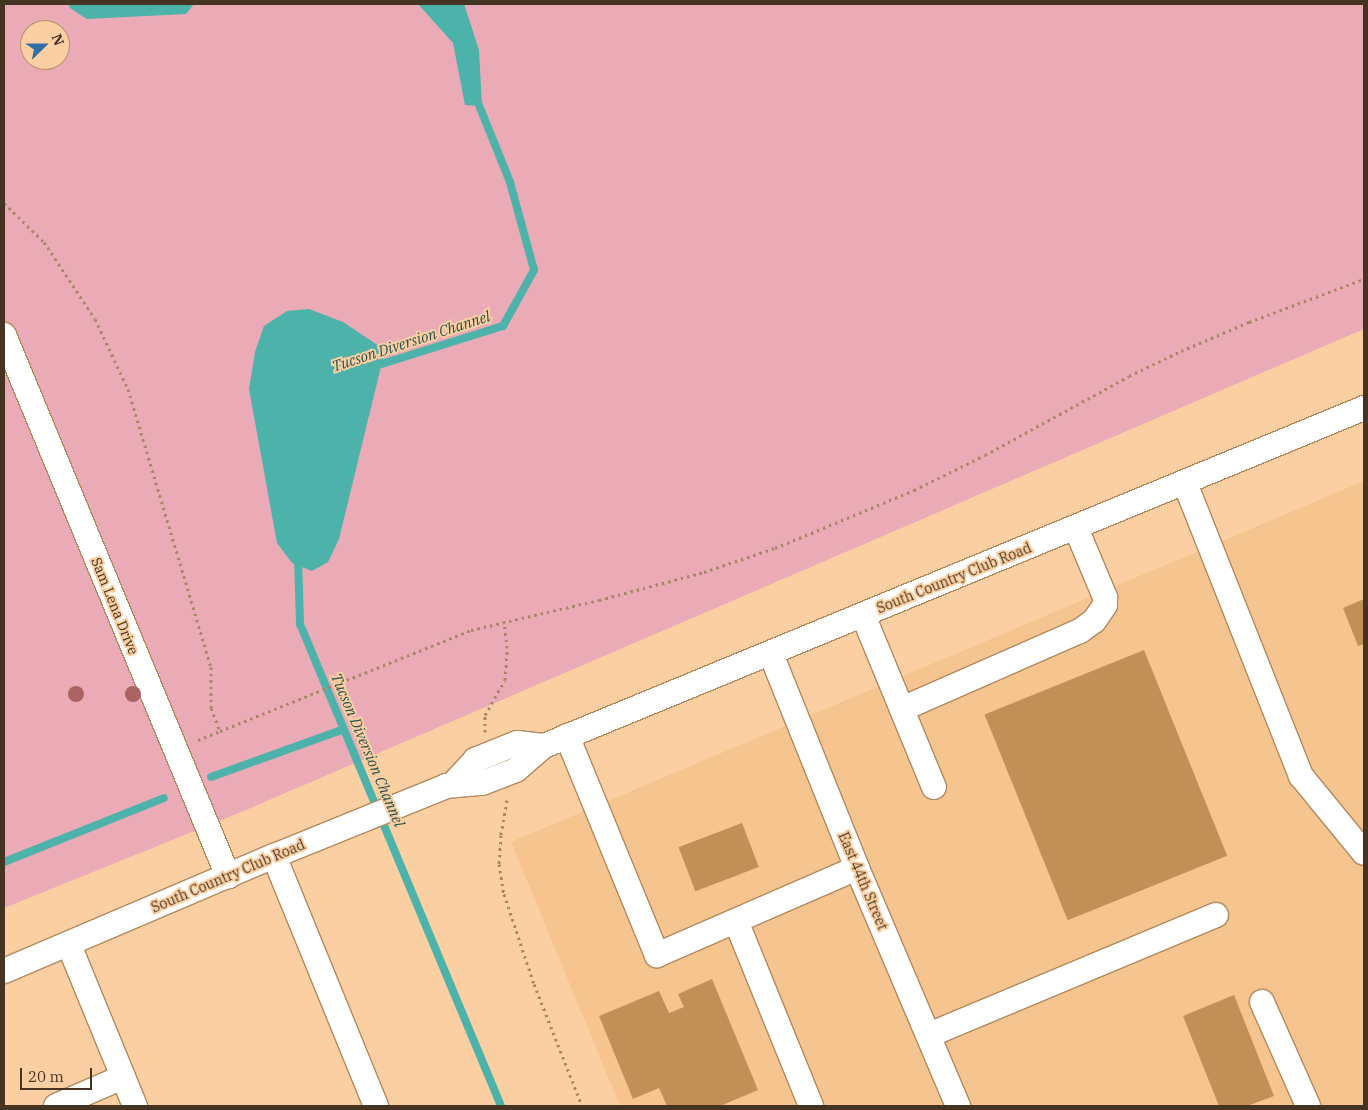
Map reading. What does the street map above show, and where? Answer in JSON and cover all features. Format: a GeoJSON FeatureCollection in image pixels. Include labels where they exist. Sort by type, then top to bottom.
{"type":"FeatureCollection","features":[{"type":"Feature","properties":{"kind":"street","name":"Sam Lena Drive"},"geometry":{"type":"LineString","coordinates":[[4,335],[228,876]]}},
{"type":"Feature","properties":{"kind":"street","name":"South Country Club Road"},"geometry":{"type":"LineString","coordinates":[[4,971],[69,945],[299,845],[450,785],[475,760],[517,743],[544,746],[1364,408]]}},
{"type":"Feature","properties":{"kind":"street"},"geometry":{"type":"LineString","coordinates":[[1185,483],[1301,776],[1364,853]]}},
{"type":"Feature","properties":{"kind":"street"},"geometry":{"type":"LineString","coordinates":[[902,709],[1080,631],[1094,621],[1105,606],[1105,597],[1076,528]]}},
{"type":"Feature","properties":{"kind":"street"},"geometry":{"type":"LineString","coordinates":[[863,616],[934,788]]}},
{"type":"Feature","properties":{"kind":"street","name":"East 44th Street"},"geometry":{"type":"LineString","coordinates":[[771,654],[857,868],[958,1106]]}},
{"type":"Feature","properties":{"kind":"street"},"geometry":{"type":"LineString","coordinates":[[567,736],[657,954],[857,868]]}},
{"type":"Feature","properties":{"kind":"street"},"geometry":{"type":"LineString","coordinates":[[274,856],[376,1106]]}},
{"type":"Feature","properties":{"kind":"street"},"geometry":{"type":"LineString","coordinates":[[929,1035],[1216,915]]}},
{"type":"Feature","properties":{"kind":"street"},"geometry":{"type":"LineString","coordinates":[[736,921],[811,1106]]}},
{"type":"Feature","properties":{"kind":"street"},"geometry":{"type":"LineString","coordinates":[[69,945],[135,1106]]}},
{"type":"Feature","properties":{"kind":"street"},"geometry":{"type":"LineString","coordinates":[[1262,1002],[1308,1106]]}},
{"type":"Feature","properties":{"kind":"street"},"geometry":{"type":"LineString","coordinates":[[56,1106],[123,1077]]}},
{"type":"Feature","properties":{"kind":"path"},"geometry":{"type":"LineString","coordinates":[[4,203],[44,242],[95,319],[128,389],[211,666],[211,708],[220,731],[250,721],[471,630],[704,572],[775,548],[914,490],[985,455],[1130,376],[1181,351],[1249,322],[1364,279]]}},
{"type":"Feature","properties":{"kind":"path"},"geometry":{"type":"LineString","coordinates":[[487,738],[484,728],[485,715],[500,692],[506,673],[507,648],[504,621]]}},
{"type":"Feature","properties":{"kind":"path"},"geometry":{"type":"LineString","coordinates":[[505,792],[507,804],[501,835],[499,864],[504,894],[527,966],[582,1106]]}},
{"type":"Feature","properties":{"kind":"shaded area"},"geometry":{"type":"Polygon","coordinates":[[[4,4],[1364,4],[1364,329],[239,813],[4,908],[4,4]]]}},
{"type":"Feature","properties":{"kind":"shaded area"},"geometry":{"type":"Polygon","coordinates":[[[1364,481],[1364,1106],[620,1106],[511,842],[1364,481]]]}},
{"type":"Feature","properties":{"kind":"water"},"geometry":{"type":"Polygon","coordinates":[[[69,4],[194,4],[186,14],[87,19],[70,8],[69,4]]]}},
{"type":"Feature","properties":{"kind":"water"},"geometry":{"type":"Polygon","coordinates":[[[418,4],[464,4],[479,50],[482,106],[465,105],[453,43],[418,4]]]}},
{"type":"Feature","properties":{"kind":"water"},"geometry":{"type":"Polygon","coordinates":[[[309,309],[343,322],[385,350],[339,539],[328,562],[312,571],[292,563],[277,543],[249,389],[255,352],[264,326],[287,311],[309,309]]]}},
{"type":"Feature","properties":{"kind":"building"},"geometry":{"type":"Polygon","coordinates":[[[1364,599],[1364,644],[1358,646],[1343,608],[1364,599]]]}},
{"type":"Feature","properties":{"kind":"building"},"geometry":{"type":"Polygon","coordinates":[[[1144,650],[1227,856],[1068,920],[985,714],[1144,650]]]}},
{"type":"Feature","properties":{"kind":"building"},"geometry":{"type":"Polygon","coordinates":[[[742,823],[759,867],[695,891],[679,847],[742,823]]]}},
{"type":"Feature","properties":{"kind":"building"},"geometry":{"type":"Polygon","coordinates":[[[712,979],[758,1090],[720,1106],[667,1106],[659,1088],[633,1099],[599,1016],[659,991],[669,1013],[684,1007],[678,994],[712,979]]]}},
{"type":"Feature","properties":{"kind":"building"},"geometry":{"type":"Polygon","coordinates":[[[1234,995],[1274,1096],[1247,1106],[1219,1106],[1183,1016],[1234,995]]]}},
{"type":"Feature","properties":{"kind":"waterway","name":"Tucson Diversion Channel"},"geometry":{"type":"LineString","coordinates":[[372,367],[503,326],[534,270],[510,182],[476,98]]}},
{"type":"Feature","properties":{"kind":"waterway","name":"Tucson Diversion Channel"},"geometry":{"type":"LineString","coordinates":[[298,556],[300,624],[501,1106]]}},
{"type":"Feature","properties":{"kind":"waterway"},"geometry":{"type":"LineString","coordinates":[[211,777],[344,729]]}},
{"type":"Feature","properties":{"kind":"waterway"},"geometry":{"type":"LineString","coordinates":[[4,862],[164,798]]}}]}
